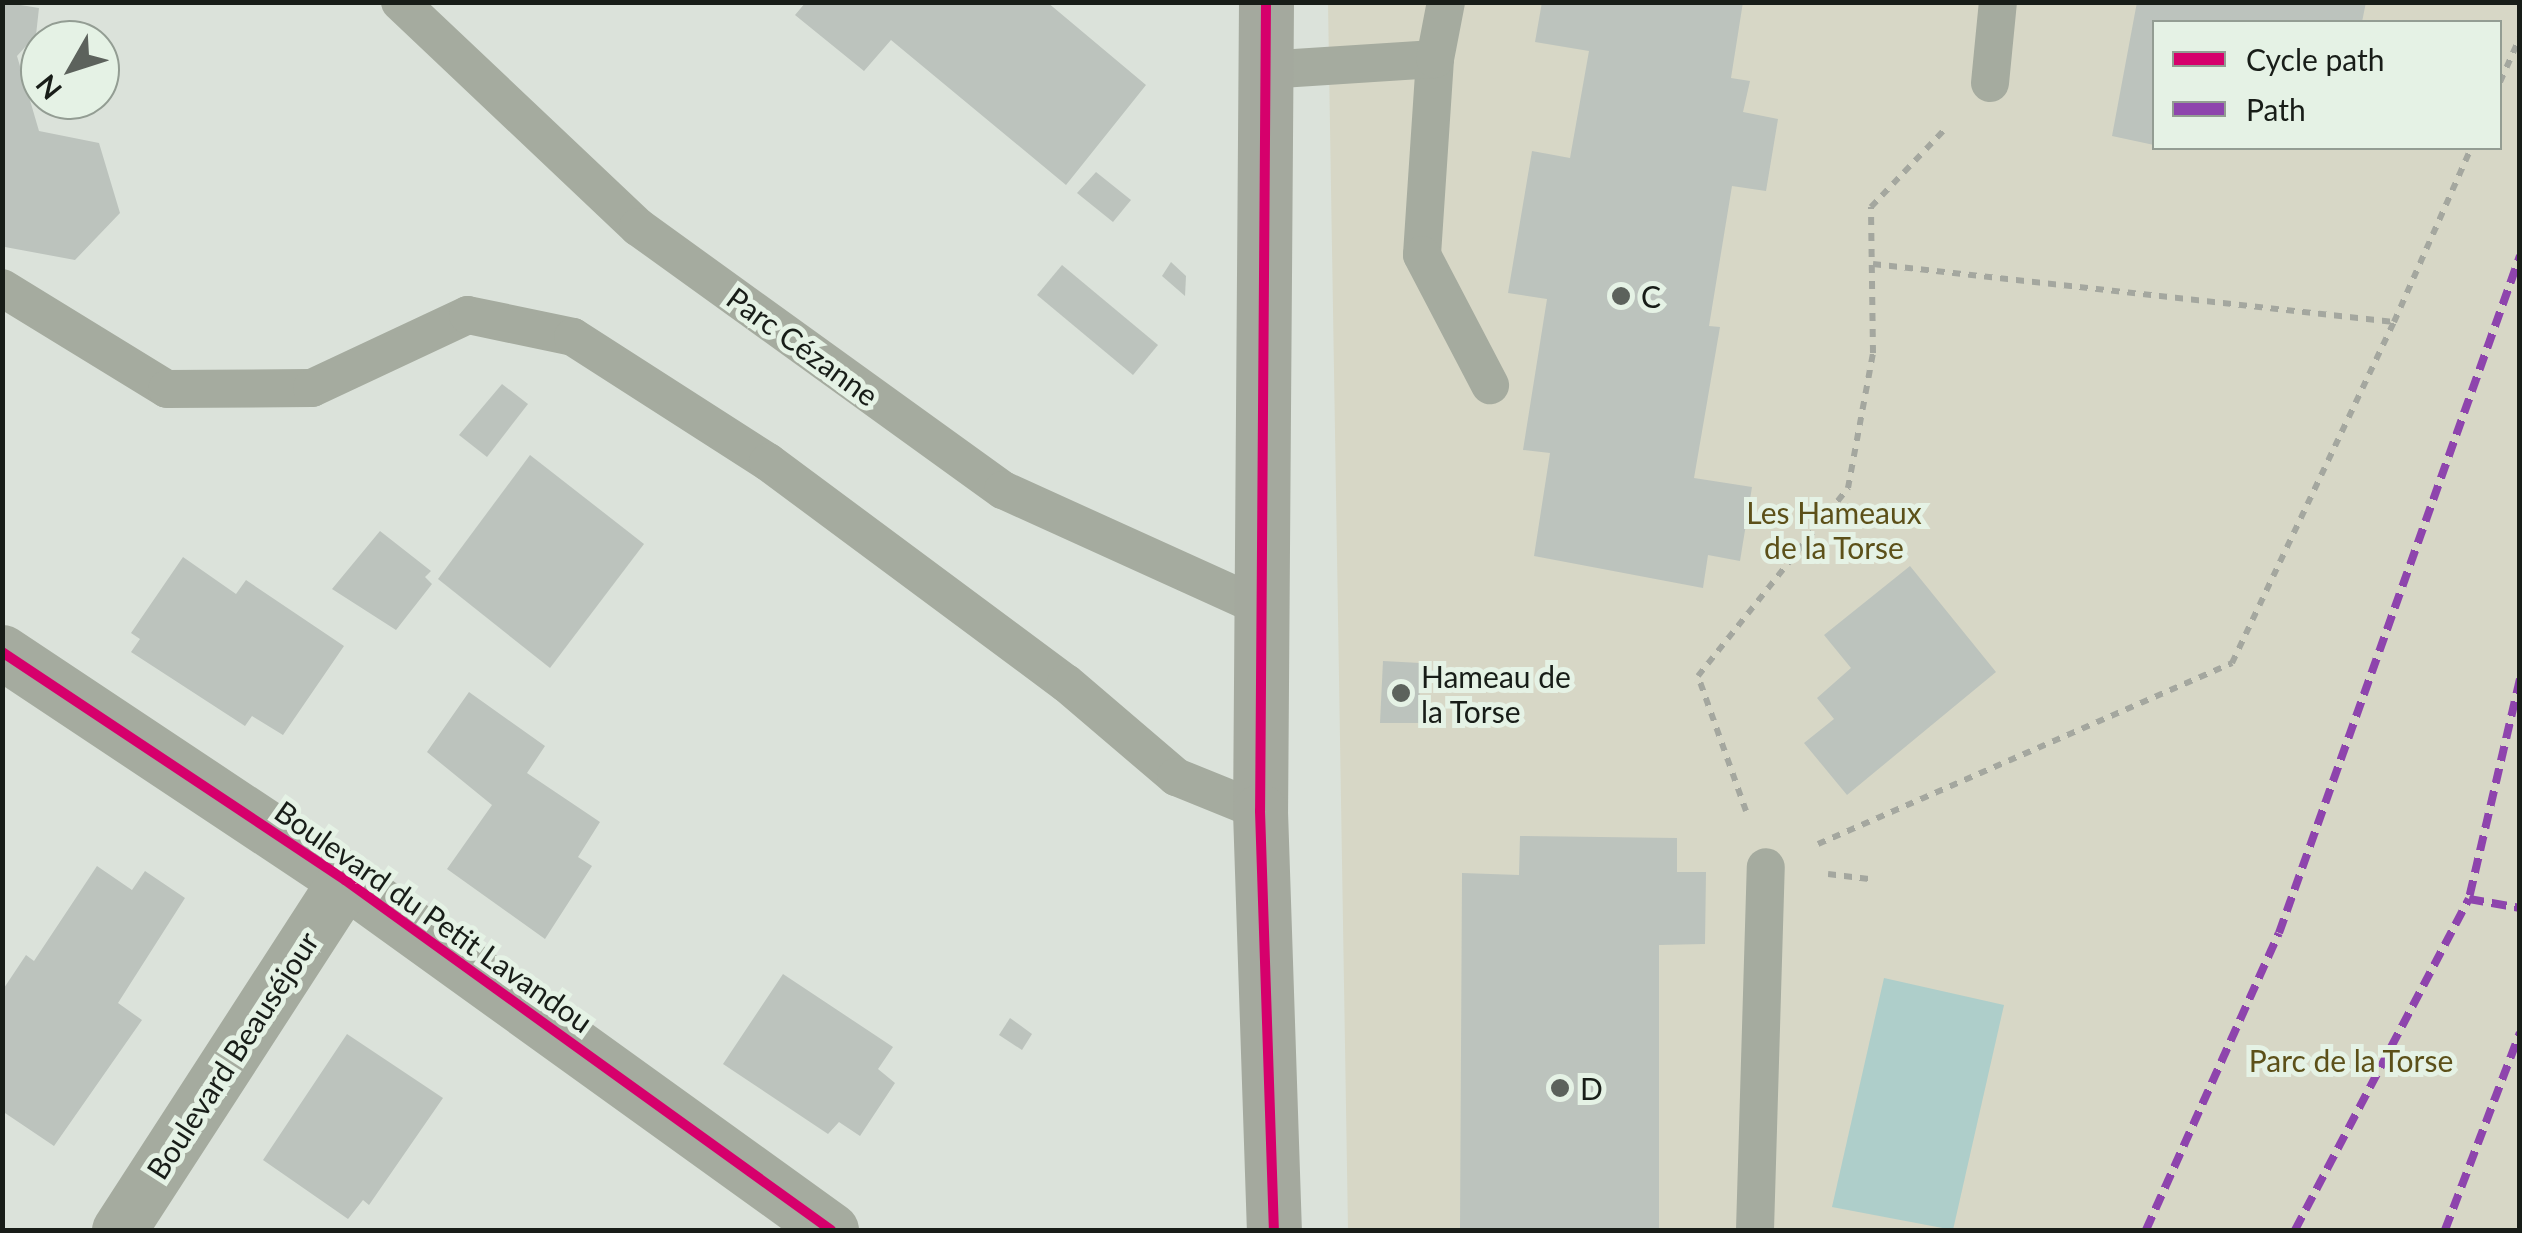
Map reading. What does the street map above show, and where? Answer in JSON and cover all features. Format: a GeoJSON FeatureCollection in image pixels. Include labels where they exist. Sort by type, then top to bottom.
{"type":"FeatureCollection","features":[{"type":"Feature","properties":{"kind":"street"},"geometry":{"type":"LineString","coordinates":[[1266,2],[1260,811],[1274,1230]]}},
{"type":"Feature","properties":{"kind":"street","name":"Boulevard du Petit Lavandou"},"geometry":{"type":"LineString","coordinates":[[2,652],[345,880],[831,1230]]}},
{"type":"Feature","properties":{"kind":"street","name":"Boulevard Beauséjour"},"geometry":{"type":"LineString","coordinates":[[119,1230],[345,880]]}},
{"type":"Feature","properties":{"kind":"lane","name":"Parc Cézanne"},"geometry":{"type":"LineString","coordinates":[[400,2],[638,227],[1003,490],[1261,607]]}},
{"type":"Feature","properties":{"kind":"lane"},"geometry":{"type":"LineString","coordinates":[[1446,2],[1435,59],[1422,255],[1490,385]]}},
{"type":"Feature","properties":{"kind":"lane"},"geometry":{"type":"LineString","coordinates":[[1990,83],[1998,2]]}},
{"type":"Feature","properties":{"kind":"lane"},"geometry":{"type":"LineString","coordinates":[[1264,70],[1435,59]]}},
{"type":"Feature","properties":{"kind":"lane"},"geometry":{"type":"LineString","coordinates":[[2,288],[166,389],[312,388],[468,315],[572,336],[784,474],[1066,683],[1176,777],[1260,811]]}},
{"type":"Feature","properties":{"kind":"lane"},"geometry":{"type":"LineString","coordinates":[[1756,1230],[1766,867]]}},
{"type":"Feature","properties":{"kind":"path"},"geometry":{"type":"LineString","coordinates":[[2502,78],[2520,37]]}},
{"type":"Feature","properties":{"kind":"path"},"geometry":{"type":"LineString","coordinates":[[1766,867],[1698,676],[1848,488],[1873,353],[1872,208],[1990,83]]}},
{"type":"Feature","properties":{"kind":"path"},"geometry":{"type":"LineString","coordinates":[[1766,867],[2232,663],[2394,322],[2470,150]]}},
{"type":"Feature","properties":{"kind":"path"},"geometry":{"type":"LineString","coordinates":[[1872,264],[2394,322]]}},
{"type":"Feature","properties":{"kind":"path"},"geometry":{"type":"LineString","coordinates":[[1766,867],[1869,879]]}},
{"type":"Feature","properties":{"kind":"green space","name":"Les Hameaux de la Torse"},"geometry":{"type":"Polygon","coordinates":[[[1328,3],[2519,3],[2519,1230],[1348,1230],[1328,3]]]}},
{"type":"Feature","properties":{"kind":"water"},"geometry":{"type":"Polygon","coordinates":[[[1884,978],[2004,1005],[1953,1230],[1832,1207],[1884,978]]]}},
{"type":"Feature","properties":{"kind":"building"},"geometry":{"type":"Polygon","coordinates":[[[2,2],[39,8],[38,20],[20,20],[20,120],[36,120],[39,131],[99,143],[120,213],[75,260],[5,247],[2,2]]]}},
{"type":"Feature","properties":{"kind":"building"},"geometry":{"type":"Polygon","coordinates":[[[806,2],[1047,2],[1146,85],[1066,185],[891,40],[864,71],[795,15],[806,2]]]}},
{"type":"Feature","properties":{"kind":"building","name":"C"},"geometry":{"type":"Polygon","coordinates":[[[1542,2],[1743,2],[1731,78],[1750,81],[1743,112],[1778,119],[1766,191],[1732,186],[1709,326],[1720,327],[1694,478],[1752,487],[1740,561],[1708,555],[1703,588],[1534,556],[1550,453],[1523,450],[1547,299],[1508,293],[1532,151],[1570,158],[1589,51],[1535,42],[1542,2]]]}},
{"type":"Feature","properties":{"kind":"building"},"geometry":{"type":"Polygon","coordinates":[[[2137,2],[2366,2],[2362,20],[2152,20],[2152,145],[2112,136],[2137,2]]]}},
{"type":"Feature","properties":{"kind":"building"},"geometry":{"type":"Polygon","coordinates":[[[1096,172],[1131,200],[1113,222],[1077,193],[1096,172]]]}},
{"type":"Feature","properties":{"kind":"building"},"geometry":{"type":"Polygon","coordinates":[[[1171,262],[1186,276],[1185,296],[1162,276],[1171,262]]]}},
{"type":"Feature","properties":{"kind":"building"},"geometry":{"type":"Polygon","coordinates":[[[1062,265],[1158,345],[1133,375],[1037,295],[1062,265]]]}},
{"type":"Feature","properties":{"kind":"building"},"geometry":{"type":"Polygon","coordinates":[[[502,384],[528,404],[487,457],[459,435],[502,384]]]}},
{"type":"Feature","properties":{"kind":"building"},"geometry":{"type":"Polygon","coordinates":[[[530,455],[644,544],[550,668],[438,579],[530,455]]]}},
{"type":"Feature","properties":{"kind":"building"},"geometry":{"type":"Polygon","coordinates":[[[380,531],[431,571],[425,577],[432,584],[396,630],[332,589],[380,531]]]}},
{"type":"Feature","properties":{"kind":"building"},"geometry":{"type":"Polygon","coordinates":[[[183,557],[236,594],[246,580],[344,646],[283,735],[252,716],[245,726],[131,652],[140,639],[131,633],[183,557]]]}},
{"type":"Feature","properties":{"kind":"building"},"geometry":{"type":"Polygon","coordinates":[[[1910,566],[1996,672],[1847,795],[1804,743],[1834,719],[1817,698],[1851,668],[1824,635],[1910,566]]]}},
{"type":"Feature","properties":{"kind":"building","name":"Hameau de la Torse"},"geometry":{"type":"Polygon","coordinates":[[[1383,661],[1420,663],[1419,723],[1380,723],[1383,661]]]}},
{"type":"Feature","properties":{"kind":"building"},"geometry":{"type":"Polygon","coordinates":[[[469,692],[545,746],[527,773],[600,822],[578,857],[592,866],[545,939],[447,869],[492,805],[427,752],[469,692]]]}},
{"type":"Feature","properties":{"kind":"building","name":"D"},"geometry":{"type":"Polygon","coordinates":[[[1520,836],[1677,838],[1677,872],[1706,872],[1705,944],[1659,945],[1659,1230],[1460,1230],[1462,873],[1519,875],[1520,836]]]}},
{"type":"Feature","properties":{"kind":"building"},"geometry":{"type":"Polygon","coordinates":[[[97,866],[132,890],[145,871],[185,898],[118,1003],[142,1020],[54,1146],[2,1111],[2,991],[26,955],[34,961],[97,866]]]}},
{"type":"Feature","properties":{"kind":"building"},"geometry":{"type":"Polygon","coordinates":[[[783,974],[893,1047],[878,1069],[895,1083],[860,1136],[839,1122],[828,1134],[723,1064],[783,974]]]}},
{"type":"Feature","properties":{"kind":"building"},"geometry":{"type":"Polygon","coordinates":[[[1010,1018],[1032,1034],[1022,1050],[999,1035],[1010,1018]]]}},
{"type":"Feature","properties":{"kind":"building"},"geometry":{"type":"Polygon","coordinates":[[[347,1034],[443,1098],[369,1205],[363,1200],[348,1219],[263,1160],[347,1034]]]}},
{"type":"Feature","properties":{"kind":"marked path"},"geometry":{"type":"LineString","coordinates":[[2146,1230],[2279,933],[2520,256]]}},
{"type":"Feature","properties":{"kind":"marked path"},"geometry":{"type":"LineString","coordinates":[[2520,679],[2469,899],[2520,908]]}},
{"type":"Feature","properties":{"kind":"marked path"},"geometry":{"type":"LineString","coordinates":[[2295,1230],[2469,899]]}},
{"type":"Feature","properties":{"kind":"marked path"},"geometry":{"type":"LineString","coordinates":[[2445,1230],[2520,1033]]}},
{"type":"Feature","properties":{"kind":"cycle path"},"geometry":{"type":"LineString","coordinates":[[1266,2],[1260,811],[1274,1230]]}},
{"type":"Feature","properties":{"kind":"cycle path"},"geometry":{"type":"LineString","coordinates":[[2,652],[345,880],[831,1230]]}},
{"type":"Feature","properties":{"kind":"place","name":"C"},"geometry":{"type":"Point","coordinates":[1621,296]}},
{"type":"Feature","properties":{"kind":"place","name":"Hameau de la Torse"},"geometry":{"type":"Point","coordinates":[1401,693]}},
{"type":"Feature","properties":{"kind":"place","name":"D"},"geometry":{"type":"Point","coordinates":[1560,1088]}},
{"type":"Feature","properties":{"kind":"park label","name":"Parc de la Torse"},"geometry":{"type":"Point","coordinates":[2351,1060]}}]}
